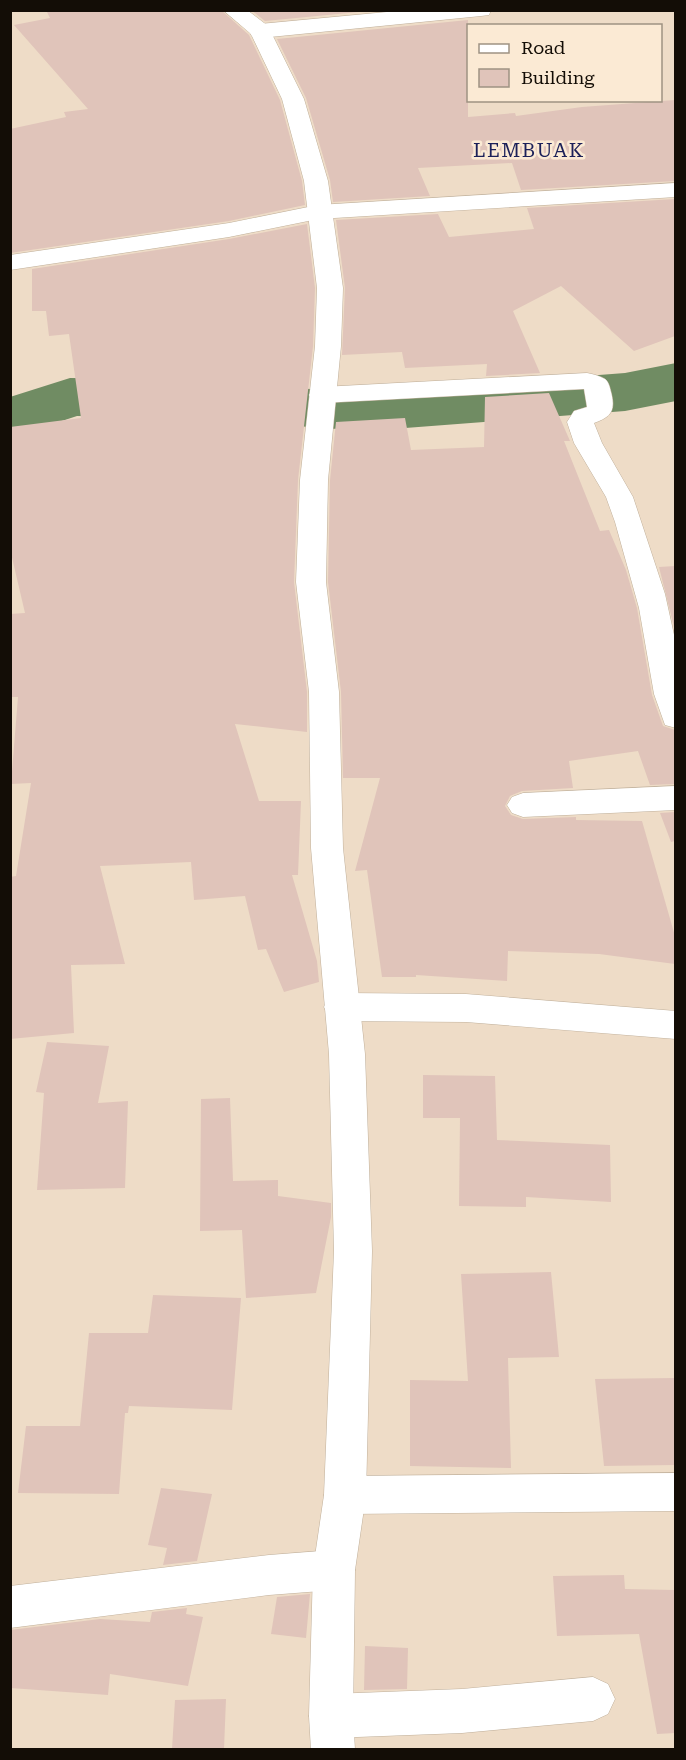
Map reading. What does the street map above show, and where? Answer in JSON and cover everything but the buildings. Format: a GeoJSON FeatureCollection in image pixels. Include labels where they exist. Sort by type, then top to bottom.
{"type":"FeatureCollection","features":[{"type":"Feature","properties":{"kind":"street"},"geometry":{"type":"LineString","coordinates":[[233,10],[260,32],[293,99],[316,181],[318,212],[330,288],[328,346],[320,404],[311,582],[324,692],[327,849],[340,1007],[347,1054],[353,1251],[345,1495],[334,1570],[332,1733],[405,1716],[593,1699]]}},
{"type":"Feature","properties":{"kind":"street"},"geometry":{"type":"LineString","coordinates":[[260,32],[481,10]]}},
{"type":"Feature","properties":{"kind":"street"},"geometry":{"type":"LineString","coordinates":[[10,263],[229,230],[318,212],[675,190]]}},
{"type":"Feature","properties":{"kind":"street"},"geometry":{"type":"LineString","coordinates":[[320,404],[587,381],[599,395],[599,412],[584,417],[580,422],[582,431],[608,472],[627,515],[655,614],[667,675],[668,694],[675,717]]}},
{"type":"Feature","properties":{"kind":"street"},"geometry":{"type":"LineString","coordinates":[[523,805],[675,798]]}},
{"type":"Feature","properties":{"kind":"street"},"geometry":{"type":"LineString","coordinates":[[340,1007],[466,1008],[675,1025]]}},
{"type":"Feature","properties":{"kind":"street"},"geometry":{"type":"LineString","coordinates":[[345,1495],[675,1492]]}},
{"type":"Feature","properties":{"kind":"street"},"geometry":{"type":"LineString","coordinates":[[10,1606],[269,1575],[334,1570]]}},
{"type":"Feature","properties":{"kind":"waterway"},"geometry":{"type":"LineString","coordinates":[[10,419],[70,397],[167,398],[366,412],[625,392],[676,382]]}},
{"type":"Feature","properties":{"kind":"district","name":"LEMBUAK"},"geometry":{"type":"Point","coordinates":[529,150]}}]}
